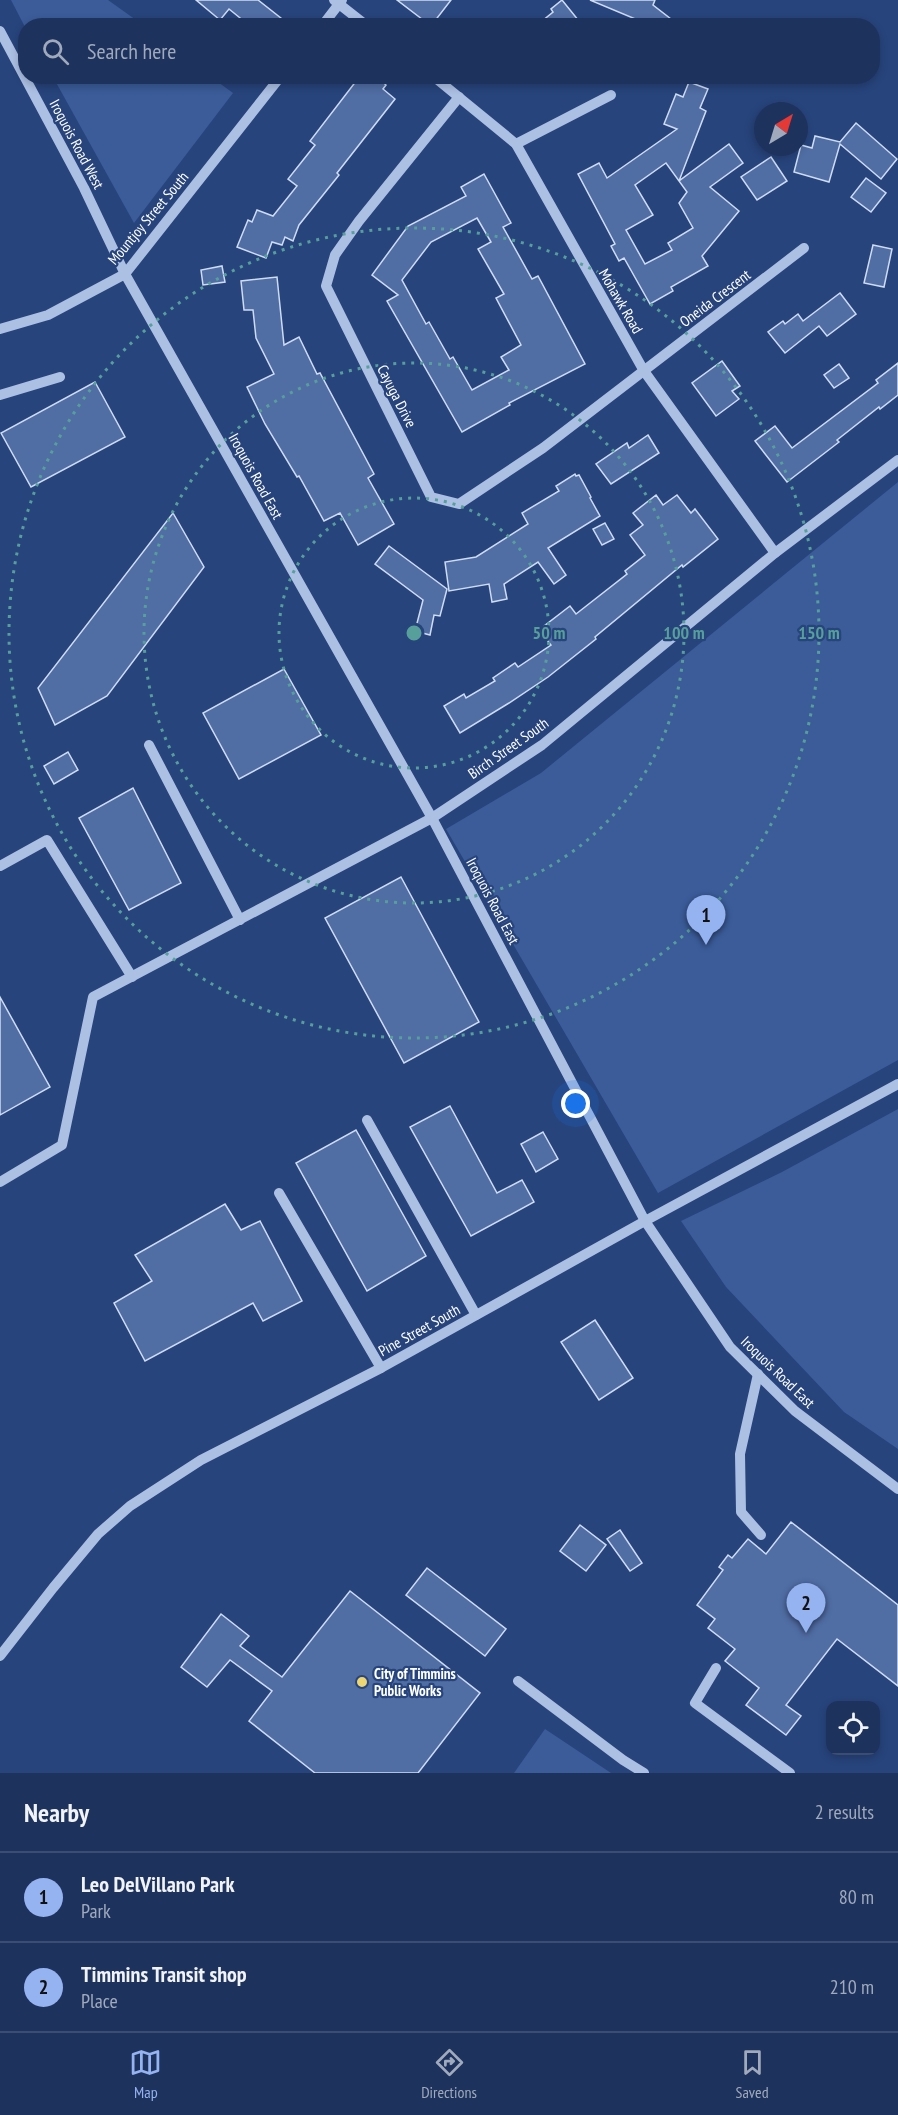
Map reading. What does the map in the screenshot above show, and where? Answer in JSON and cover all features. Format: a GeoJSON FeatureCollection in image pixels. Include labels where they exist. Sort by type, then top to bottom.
{"type":"FeatureCollection","features":[{"type":"Feature","properties":{"kind":"street"},"geometry":{"type":"LineString","coordinates":[[327,18],[338,1],[358,18]]}},
{"type":"Feature","properties":{"kind":"street","name":"Iroquois Road West"},"geometry":{"type":"LineString","coordinates":[[0,31],[18,65]]}},
{"type":"Feature","properties":{"kind":"street","name":"Iroquois Road West"},"geometry":{"type":"LineString","coordinates":[[28,84],[84,188],[125,274]]}},
{"type":"Feature","properties":{"kind":"street","name":"Mountjoy Street South"},"geometry":{"type":"LineString","coordinates":[[0,328],[48,315],[125,274],[275,84]]}},
{"type":"Feature","properties":{"kind":"street","name":"Mohawk Road"},"geometry":{"type":"LineString","coordinates":[[442,84],[516,144],[644,371],[775,553]]}},
{"type":"Feature","properties":{"kind":"street"},"geometry":{"type":"LineString","coordinates":[[516,144],[611,96]]}},
{"type":"Feature","properties":{"kind":"street","name":"Cayuga Drive"},"geometry":{"type":"LineString","coordinates":[[459,97],[359,221],[335,255],[326,286],[431,498],[459,504],[543,448],[644,371]]}},
{"type":"Feature","properties":{"kind":"street","name":"Oneida Crescent"},"geometry":{"type":"LineString","coordinates":[[644,371],[804,248]]}},
{"type":"Feature","properties":{"kind":"street","name":"Iroquois Road East"},"geometry":{"type":"LineString","coordinates":[[125,274],[432,818],[645,1221],[730,1347],[795,1411],[898,1489]]}},
{"type":"Feature","properties":{"kind":"street"},"geometry":{"type":"LineString","coordinates":[[0,395],[60,377]]}},
{"type":"Feature","properties":{"kind":"street","name":"Birch Street South"},"geometry":{"type":"LineString","coordinates":[[0,1182],[62,1145],[93,998],[432,818],[542,746],[775,553],[898,460]]}},
{"type":"Feature","properties":{"kind":"street"},"geometry":{"type":"LineString","coordinates":[[148,745],[240,920]]}},
{"type":"Feature","properties":{"kind":"street"},"geometry":{"type":"LineString","coordinates":[[0,866],[47,840],[132,977]]}},
{"type":"Feature","properties":{"kind":"street","name":"Pine Street South"},"geometry":{"type":"LineString","coordinates":[[0,1656],[98,1534],[130,1506],[201,1460],[381,1368],[898,1084]]}},
{"type":"Feature","properties":{"kind":"street"},"geometry":{"type":"LineString","coordinates":[[367,1120],[476,1315]]}},
{"type":"Feature","properties":{"kind":"street"},"geometry":{"type":"LineString","coordinates":[[279,1193],[381,1368]]}},
{"type":"Feature","properties":{"kind":"street"},"geometry":{"type":"LineString","coordinates":[[758,1374],[740,1454],[741,1512],[761,1535]]}},
{"type":"Feature","properties":{"kind":"street"},"geometry":{"type":"LineString","coordinates":[[716,1668],[695,1703],[790,1773]]}},
{"type":"Feature","properties":{"kind":"street"},"geometry":{"type":"LineString","coordinates":[[518,1681],[623,1760],[644,1773]]}},
{"type":"Feature","properties":{"kind":"shaded area"},"geometry":{"type":"Polygon","coordinates":[[[11,0],[108,0],[133,18],[20,18],[11,0]]]}},
{"type":"Feature","properties":{"kind":"shaded area"},"geometry":{"type":"Polygon","coordinates":[[[57,84],[221,84],[233,93],[134,223],[57,84]]]}},
{"type":"Feature","properties":{"kind":"shaded area"},"geometry":{"type":"Polygon","coordinates":[[[898,482],[898,1060],[658,1193],[446,829],[541,773],[898,482]]]}},
{"type":"Feature","properties":{"kind":"shaded area"},"geometry":{"type":"Polygon","coordinates":[[[898,1109],[898,1449],[844,1412],[726,1287],[681,1221],[782,1172],[898,1109]]]}},
{"type":"Feature","properties":{"kind":"shaded area"},"geometry":{"type":"Polygon","coordinates":[[[545,1729],[611,1773],[514,1773],[545,1729]]]}},
{"type":"Feature","properties":{"kind":"building"},"geometry":{"type":"Polygon","coordinates":[[[196,0],[258,0],[281,18],[240,18],[229,9],[222,18],[218,18],[196,0]]]}},
{"type":"Feature","properties":{"kind":"building"},"geometry":{"type":"Polygon","coordinates":[[[397,0],[451,0],[437,18],[421,18],[397,0]]]}},
{"type":"Feature","properties":{"kind":"building"},"geometry":{"type":"Polygon","coordinates":[[[562,0],[577,18],[546,18],[553,12],[551,9],[562,0]]]}},
{"type":"Feature","properties":{"kind":"building"},"geometry":{"type":"Polygon","coordinates":[[[590,0],[655,0],[653,5],[670,18],[633,18],[590,0]]]}},
{"type":"Feature","properties":{"kind":"building"},"geometry":{"type":"Polygon","coordinates":[[[354,84],[385,84],[383,89],[395,99],[299,225],[293,241],[285,237],[282,245],[272,242],[266,258],[237,247],[248,220],[252,222],[257,210],[273,216],[297,186],[288,179],[315,145],[310,141],[354,84]]]}},
{"type":"Feature","properties":{"kind":"building"},"geometry":{"type":"Polygon","coordinates":[[[688,84],[708,89],[700,108],[706,111],[679,181],[729,144],[743,163],[710,187],[739,211],[702,256],[708,266],[671,287],[673,291],[650,304],[624,258],[619,261],[611,246],[615,244],[578,174],[599,163],[607,178],[677,129],[664,124],[676,94],[683,97],[688,84]],[[666,163],[635,185],[653,215],[626,230],[645,264],[672,250],[668,243],[693,228],[679,203],[687,192],[666,163]]]}},
{"type":"Feature","properties":{"kind":"building"},"geometry":{"type":"Polygon","coordinates":[[[856,123],[897,159],[881,179],[840,144],[829,182],[794,172],[798,156],[808,156],[808,147],[812,148],[815,136],[840,142],[856,123]]]}},
{"type":"Feature","properties":{"kind":"building"},"geometry":{"type":"Polygon","coordinates":[[[771,157],[787,181],[757,200],[741,177],[771,157]]]}},
{"type":"Feature","properties":{"kind":"building"},"geometry":{"type":"Polygon","coordinates":[[[484,174],[511,223],[503,227],[532,279],[538,276],[585,364],[509,403],[510,405],[462,432],[387,301],[398,295],[372,275],[408,226],[466,196],[461,187],[484,174]],[[477,218],[431,242],[402,280],[426,324],[429,322],[450,359],[453,357],[472,390],[509,370],[501,357],[521,345],[496,298],[504,294],[478,249],[491,242],[477,218]]]}},
{"type":"Feature","properties":{"kind":"building"},"geometry":{"type":"Polygon","coordinates":[[[866,178],[886,193],[871,212],[851,197],[866,178]]]}},
{"type":"Feature","properties":{"kind":"building"},"geometry":{"type":"Polygon","coordinates":[[[873,245],[892,249],[884,287],[864,283],[873,245]]]}},
{"type":"Feature","properties":{"kind":"building"},"geometry":{"type":"Polygon","coordinates":[[[222,266],[225,282],[203,285],[201,270],[222,266]]]}},
{"type":"Feature","properties":{"kind":"building"},"geometry":{"type":"Polygon","coordinates":[[[277,277],[284,345],[299,337],[317,374],[320,373],[374,474],[368,478],[394,524],[358,545],[340,513],[324,521],[299,476],[297,477],[265,424],[247,387],[274,374],[256,338],[253,310],[244,310],[241,281],[277,277]]]}},
{"type":"Feature","properties":{"kind":"building"},"geometry":{"type":"Polygon","coordinates":[[[840,293],[856,314],[827,336],[819,326],[785,353],[768,332],[783,321],[785,324],[798,314],[803,321],[840,293]]]}},
{"type":"Feature","properties":{"kind":"building"},"geometry":{"type":"Polygon","coordinates":[[[722,361],[740,386],[732,391],[739,399],[716,416],[692,383],[722,361]]]}},
{"type":"Feature","properties":{"kind":"building"},"geometry":{"type":"Polygon","coordinates":[[[898,363],[898,395],[880,409],[879,407],[837,440],[839,442],[787,482],[755,441],[775,426],[792,448],[878,383],[876,380],[898,363]]]}},
{"type":"Feature","properties":{"kind":"building"},"geometry":{"type":"Polygon","coordinates":[[[839,364],[849,378],[834,388],[824,375],[839,364]]]}},
{"type":"Feature","properties":{"kind":"building"},"geometry":{"type":"Polygon","coordinates":[[[95,382],[125,437],[31,487],[1,433],[95,382]]]}},
{"type":"Feature","properties":{"kind":"building"},"geometry":{"type":"Polygon","coordinates":[[[648,435],[659,453],[611,484],[596,464],[627,443],[629,448],[648,435]]]}},
{"type":"Feature","properties":{"kind":"building"},"geometry":{"type":"Polygon","coordinates":[[[575,474],[579,475],[600,516],[548,548],[566,575],[554,584],[538,562],[504,584],[507,599],[492,602],[489,584],[449,591],[445,562],[476,557],[528,524],[522,513],[559,491],[556,486],[575,474]]]}},
{"type":"Feature","properties":{"kind":"building"},"geometry":{"type":"Polygon","coordinates":[[[656,495],[663,505],[677,495],[691,513],[695,509],[718,539],[683,567],[682,565],[548,677],[460,733],[444,706],[464,694],[466,698],[495,681],[493,678],[515,663],[518,667],[551,645],[539,630],[570,606],[576,614],[627,574],[625,571],[645,555],[630,535],[643,525],[633,513],[656,495]]]}},
{"type":"Feature","properties":{"kind":"building"},"geometry":{"type":"Polygon","coordinates":[[[173,513],[204,567],[107,696],[55,725],[38,688],[173,513]]]}},
{"type":"Feature","properties":{"kind":"building"},"geometry":{"type":"Polygon","coordinates":[[[605,523],[614,539],[602,545],[593,529],[605,523]]]}},
{"type":"Feature","properties":{"kind":"building"},"geometry":{"type":"Polygon","coordinates":[[[389,546],[447,589],[440,616],[434,615],[430,635],[415,631],[423,600],[375,564],[389,546]]]}},
{"type":"Feature","properties":{"kind":"building"},"geometry":{"type":"Polygon","coordinates":[[[284,669],[321,735],[239,779],[203,713],[284,669]]]}},
{"type":"Feature","properties":{"kind":"building"},"geometry":{"type":"Polygon","coordinates":[[[68,752],[78,770],[54,784],[44,766],[68,752]]]}},
{"type":"Feature","properties":{"kind":"building"},"geometry":{"type":"Polygon","coordinates":[[[133,788],[181,883],[129,910],[79,818],[133,788]]]}},
{"type":"Feature","properties":{"kind":"building"},"geometry":{"type":"Polygon","coordinates":[[[401,877],[479,1022],[404,1063],[325,918],[401,877]]]}},
{"type":"Feature","properties":{"kind":"building"},"geometry":{"type":"Polygon","coordinates":[[[0,997],[50,1087],[0,1115],[0,997]]]}},
{"type":"Feature","properties":{"kind":"building"},"geometry":{"type":"Polygon","coordinates":[[[450,1106],[497,1193],[522,1180],[534,1202],[471,1236],[410,1127],[450,1106]]]}},
{"type":"Feature","properties":{"kind":"building"},"geometry":{"type":"Polygon","coordinates":[[[356,1130],[426,1256],[367,1291],[296,1163],[356,1130]]]}},
{"type":"Feature","properties":{"kind":"building"},"geometry":{"type":"Polygon","coordinates":[[[543,1132],[558,1159],[536,1172],[521,1144],[543,1132]]]}},
{"type":"Feature","properties":{"kind":"building"},"geometry":{"type":"Polygon","coordinates":[[[225,1204],[241,1230],[260,1221],[302,1301],[263,1321],[253,1303],[145,1361],[114,1303],[152,1281],[135,1255],[225,1204]]]}},
{"type":"Feature","properties":{"kind":"building"},"geometry":{"type":"Polygon","coordinates":[[[595,1320],[633,1378],[599,1400],[561,1342],[595,1320]]]}},
{"type":"Feature","properties":{"kind":"building"},"geometry":{"type":"Polygon","coordinates":[[[791,1522],[898,1605],[898,1686],[837,1639],[786,1705],[801,1716],[786,1735],[746,1705],[759,1688],[725,1661],[735,1649],[708,1628],[715,1619],[697,1605],[723,1570],[719,1567],[728,1555],[732,1558],[748,1539],[766,1554],[791,1522]]]}},
{"type":"Feature","properties":{"kind":"building"},"geometry":{"type":"Polygon","coordinates":[[[580,1525],[606,1545],[586,1571],[560,1551],[580,1525]]]}},
{"type":"Feature","properties":{"kind":"building"},"geometry":{"type":"Polygon","coordinates":[[[620,1530],[642,1563],[630,1571],[607,1539],[620,1530]]]}},
{"type":"Feature","properties":{"kind":"building"},"geometry":{"type":"Polygon","coordinates":[[[427,1568],[506,1629],[485,1656],[406,1595],[427,1568]]]}},
{"type":"Feature","properties":{"kind":"building","name":"City of Timmins Public Works"},"geometry":{"type":"Polygon","coordinates":[[[350,1591],[480,1693],[418,1773],[315,1773],[249,1721],[272,1691],[230,1660],[207,1687],[181,1667],[221,1614],[249,1636],[240,1646],[282,1677],[350,1591]]]}},
{"type":"Feature","properties":{"kind":"place","name":"Leo DelVillano Park"},"geometry":{"type":"Point","coordinates":[706,945]}},
{"type":"Feature","properties":{"kind":"place","name":"Timmins Transit shop"},"geometry":{"type":"Point","coordinates":[806,1633]}},
{"type":"Feature","properties":{"kind":"place","name":"City of Timmins Public Works"},"geometry":{"type":"Point","coordinates":[362,1682]}}]}
